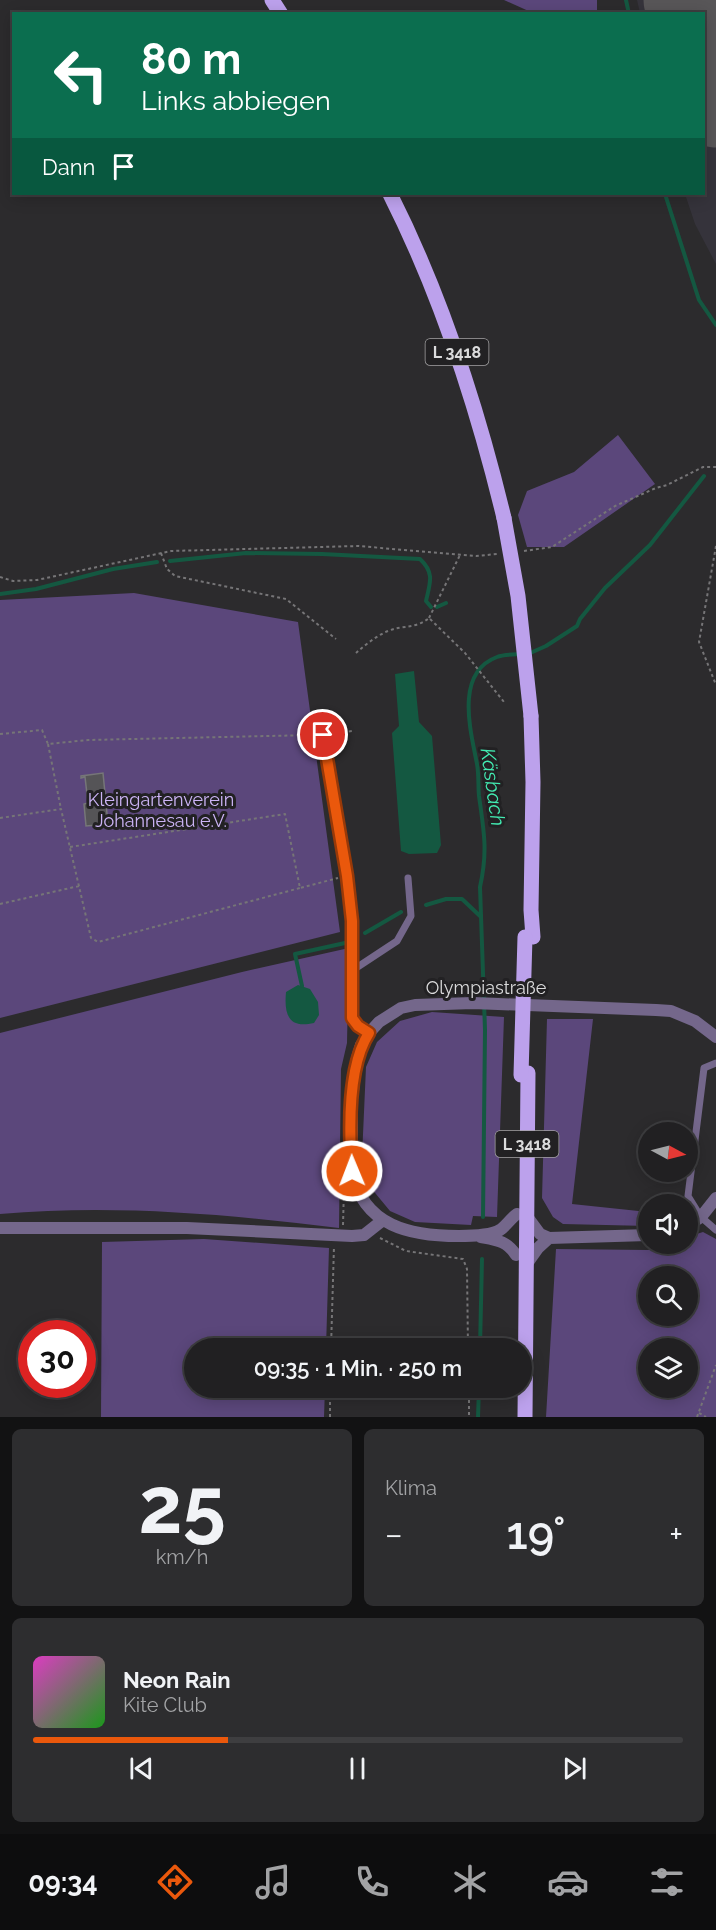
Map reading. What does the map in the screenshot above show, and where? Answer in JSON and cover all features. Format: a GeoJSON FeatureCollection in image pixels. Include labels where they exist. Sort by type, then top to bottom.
{"type":"FeatureCollection","features":[{"type":"Feature","properties":{"kind":"main road","name":"L 3418"},"geometry":{"type":"LineString","coordinates":[[390,195],[428,278],[458,356],[485,442],[504,518],[521,617],[531,716],[533,782],[521,1215],[525,1417]]}},
{"type":"Feature","properties":{"kind":"main road","name":"L 3418"},"geometry":{"type":"LineString","coordinates":[[517,1338],[521,1261]]}},
{"type":"Feature","properties":{"kind":"main road"},"geometry":{"type":"LineString","coordinates":[[517,1398],[517,1417]]}},
{"type":"Feature","properties":{"kind":"street","name":"Olympiastraße"},"geometry":{"type":"LineString","coordinates":[[521,1261],[510,1246],[504,1242],[471,1236],[428,1236],[398,1228],[383,1220],[365,1201],[354,1182],[352,1171],[354,1071],[361,1045],[369,1033],[379,1022],[401,1008],[416,1005],[499,1003],[671,1011],[695,1021],[716,1037]]}},
{"type":"Feature","properties":{"kind":"street"},"geometry":{"type":"LineString","coordinates":[[698,1219],[716,1198]]}},
{"type":"Feature","properties":{"kind":"street","name":"Olympiastraße"},"geometry":{"type":"LineString","coordinates":[[471,1236],[501,1230],[521,1215]]}},
{"type":"Feature","properties":{"kind":"street"},"geometry":{"type":"LineString","coordinates":[[521,1215],[540,1234],[549,1238],[638,1240]]}},
{"type":"Feature","properties":{"kind":"street"},"geometry":{"type":"LineString","coordinates":[[0,1228],[187,1228],[339,1236],[364,1234],[383,1220]]}},
{"type":"Feature","properties":{"kind":"street"},"geometry":{"type":"LineString","coordinates":[[521,1261],[549,1238]]}},
{"type":"Feature","properties":{"kind":"lane"},"geometry":{"type":"LineString","coordinates":[[323,735],[347,876],[352,921],[352,1018],[358,1026],[369,1033]]}},
{"type":"Feature","properties":{"kind":"lane"},"geometry":{"type":"LineString","coordinates":[[353,970],[397,941],[411,916],[408,878]]}},
{"type":"Feature","properties":{"kind":"lane"},"geometry":{"type":"LineString","coordinates":[[716,1063],[704,1068],[688,1196],[701,1217],[716,1230]]}},
{"type":"Feature","properties":{"kind":"path"},"geometry":{"type":"LineString","coordinates":[[520,551],[552,547],[615,506],[656,488],[667,486],[703,467],[716,467]]}},
{"type":"Feature","properties":{"kind":"path"},"geometry":{"type":"LineString","coordinates":[[0,578],[13,581],[37,580],[161,553],[182,551],[358,546],[476,556],[498,554]]}},
{"type":"Feature","properties":{"kind":"path"},"geometry":{"type":"LineString","coordinates":[[716,546],[699,642],[716,685]]}},
{"type":"Feature","properties":{"kind":"path"},"geometry":{"type":"LineString","coordinates":[[161,553],[167,569],[175,576],[286,599],[336,639]]}},
{"type":"Feature","properties":{"kind":"path"},"geometry":{"type":"LineString","coordinates":[[356,653],[389,630],[414,627],[429,618],[460,555]]}},
{"type":"Feature","properties":{"kind":"path"},"geometry":{"type":"LineString","coordinates":[[429,618],[465,653],[504,702]]}},
{"type":"Feature","properties":{"kind":"path"},"geometry":{"type":"LineString","coordinates":[[0,734],[42,730],[48,744],[91,938],[98,942],[347,876]]}},
{"type":"Feature","properties":{"kind":"path"},"geometry":{"type":"LineString","coordinates":[[48,744],[88,740],[323,735],[351,731]]}},
{"type":"Feature","properties":{"kind":"path"},"geometry":{"type":"LineString","coordinates":[[0,818],[61,809]]}},
{"type":"Feature","properties":{"kind":"path"},"geometry":{"type":"LineString","coordinates":[[70,848],[285,814],[300,888]]}},
{"type":"Feature","properties":{"kind":"path"},"geometry":{"type":"LineString","coordinates":[[0,904],[79,886]]}},
{"type":"Feature","properties":{"kind":"path"},"geometry":{"type":"LineString","coordinates":[[333,1338],[344,1184]]}},
{"type":"Feature","properties":{"kind":"path"},"geometry":{"type":"LineString","coordinates":[[371,1231],[386,1242],[406,1251],[461,1258],[464,1261],[467,1269],[468,1338]]}},
{"type":"Feature","properties":{"kind":"path"},"geometry":{"type":"LineString","coordinates":[[697,1417],[716,1365]]}},
{"type":"Feature","properties":{"kind":"path"},"geometry":{"type":"LineString","coordinates":[[330,1398],[330,1417]]}},
{"type":"Feature","properties":{"kind":"path"},"geometry":{"type":"LineString","coordinates":[[469,1398],[469,1417]]}},
{"type":"Feature","properties":{"kind":"path"},"geometry":{"type":"LineString","coordinates":[[699,1413],[706,1417]]}},
{"type":"Feature","properties":{"kind":"shaded area"},"geometry":{"type":"Polygon","coordinates":[[[637,0],[711,0],[716,17],[716,264],[695,224],[685,195],[705,195],[705,12],[640,12],[637,0]]]}},
{"type":"Feature","properties":{"kind":"shaded area"},"geometry":{"type":"Polygon","coordinates":[[[414,671],[419,722],[432,736],[441,845],[437,853],[409,854],[401,851],[392,733],[399,726],[395,674],[414,671]]]}},
{"type":"Feature","properties":{"kind":"shaded area"},"geometry":{"type":"Polygon","coordinates":[[[298,985],[310,989],[318,1002],[319,1015],[314,1023],[298,1024],[293,1022],[287,1013],[286,992],[298,985]]]}},
{"type":"Feature","properties":{"kind":"green space"},"geometry":{"type":"Polygon","coordinates":[[[504,0],[597,0],[597,12],[531,12],[504,0]]]}},
{"type":"Feature","properties":{"kind":"green space"},"geometry":{"type":"Polygon","coordinates":[[[618,435],[655,484],[564,547],[527,547],[518,515],[527,491],[574,472],[618,435]]]}},
{"type":"Feature","properties":{"kind":"green space","name":"Kleingartenverein Johannesau e.V."},"geometry":{"type":"Polygon","coordinates":[[[134,593],[298,622],[340,932],[0,1018],[0,600],[134,593]]]}},
{"type":"Feature","properties":{"kind":"green space"},"geometry":{"type":"Polygon","coordinates":[[[349,948],[347,1043],[341,1069],[339,1228],[255,1218],[127,1210],[0,1214],[0,1033],[242,972],[349,948]]]}},
{"type":"Feature","properties":{"kind":"green space"},"geometry":{"type":"Polygon","coordinates":[[[432,1012],[504,1017],[497,1217],[473,1216],[471,1225],[415,1222],[390,1211],[371,1188],[362,1157],[366,1067],[377,1042],[400,1021],[432,1012]]]}},
{"type":"Feature","properties":{"kind":"green space"},"geometry":{"type":"Polygon","coordinates":[[[547,1019],[593,1019],[572,1204],[638,1211],[638,1226],[563,1224],[553,1217],[542,1198],[547,1019]]]}},
{"type":"Feature","properties":{"kind":"green space"},"geometry":{"type":"Polygon","coordinates":[[[703,1232],[716,1239],[716,1417],[546,1417],[556,1249],[638,1250],[638,1254],[698,1254],[698,1234],[703,1232]]]}},
{"type":"Feature","properties":{"kind":"green space"},"geometry":{"type":"Polygon","coordinates":[[[204,1239],[329,1248],[326,1338],[184,1338],[184,1398],[325,1398],[324,1417],[101,1417],[102,1242],[204,1239]]]}},
{"type":"Feature","properties":{"kind":"building"},"geometry":{"type":"Polygon","coordinates":[[[103,773],[108,824],[86,826],[84,804],[88,803],[85,777],[81,778],[81,776],[103,773]]]}},
{"type":"Feature","properties":{"kind":"waterway","name":"Käsbach"},"geometry":{"type":"LineString","coordinates":[[626,0],[629,12]]}},
{"type":"Feature","properties":{"kind":"waterway","name":"Käsbach"},"geometry":{"type":"LineString","coordinates":[[665,195],[699,300],[716,325]]}},
{"type":"Feature","properties":{"kind":"waterway","name":"Käsbach"},"geometry":{"type":"LineString","coordinates":[[528,654],[546,646],[577,626],[605,588],[650,545],[704,476]]}},
{"type":"Feature","properties":{"kind":"waterway"},"geometry":{"type":"LineString","coordinates":[[170,561],[246,553],[420,559],[430,574],[426,601],[431,607]]}},
{"type":"Feature","properties":{"kind":"waterway"},"geometry":{"type":"LineString","coordinates":[[0,594],[36,589],[113,569],[157,562]]}},
{"type":"Feature","properties":{"kind":"waterway"},"geometry":{"type":"LineString","coordinates":[[437,607],[446,603]]}},
{"type":"Feature","properties":{"kind":"waterway","name":"Käsbach"},"geometry":{"type":"LineString","coordinates":[[483,1217],[485,1030],[480,887],[484,863],[484,842],[478,768],[469,720],[469,704],[470,689],[475,676],[484,665],[500,656],[520,654]]}},
{"type":"Feature","properties":{"kind":"waterway"},"geometry":{"type":"LineString","coordinates":[[426,905],[446,899],[462,899],[480,916]]}},
{"type":"Feature","properties":{"kind":"waterway"},"geometry":{"type":"LineString","coordinates":[[365,933],[401,912]]}},
{"type":"Feature","properties":{"kind":"waterway"},"geometry":{"type":"LineString","coordinates":[[302,986],[295,954],[345,943]]}},
{"type":"Feature","properties":{"kind":"waterway","name":"Käsbach"},"geometry":{"type":"LineString","coordinates":[[480,1338],[482,1259]]}},
{"type":"Feature","properties":{"kind":"waterway","name":"Käsbach"},"geometry":{"type":"LineString","coordinates":[[478,1417],[479,1398]]}},
{"type":"Feature","properties":{"kind":"runway"},"geometry":{"type":"LineString","coordinates":[[684,0],[687,12]]}},
{"type":"Feature","properties":{"kind":"runway"},"geometry":{"type":"LineString","coordinates":[[705,68],[716,107]]}},
{"type":"Feature","properties":{"kind":"route"},"geometry":{"type":"LineString","coordinates":[[323,735],[347,876],[352,921],[352,1018],[358,1026],[369,1033],[361,1045],[354,1071],[352,1171]]}}]}
